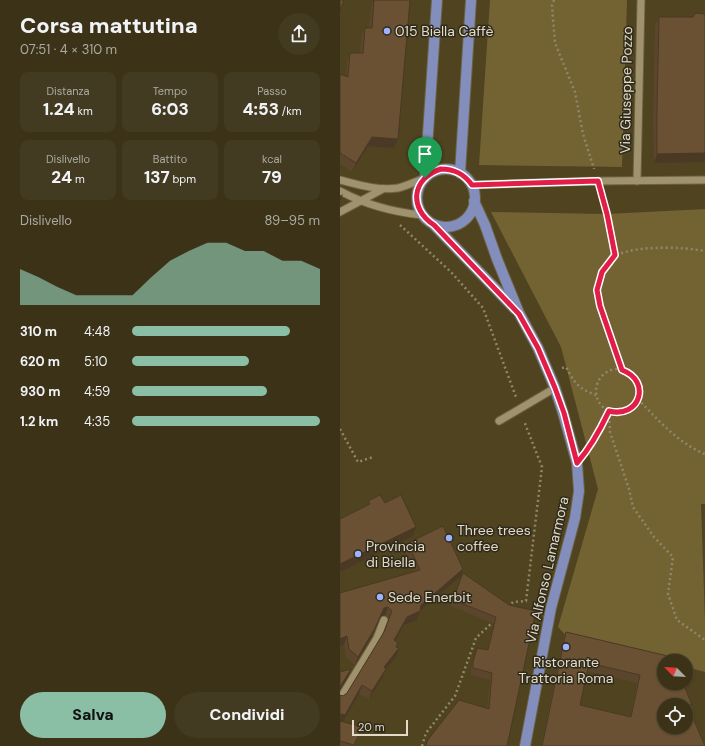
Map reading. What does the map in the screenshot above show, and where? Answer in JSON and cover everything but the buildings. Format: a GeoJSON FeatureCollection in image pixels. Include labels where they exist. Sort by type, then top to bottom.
{"type":"FeatureCollection","features":[{"type":"Feature","properties":{"kind":"main road"},"geometry":{"type":"LineString","coordinates":[[425,178],[437,0]]}},
{"type":"Feature","properties":{"kind":"main road"},"geometry":{"type":"LineString","coordinates":[[460,173],[471,0]]}},
{"type":"Feature","properties":{"kind":"main road"},"geometry":{"type":"LineString","coordinates":[[422,215],[417,206],[419,186],[432,172],[441,169],[451,169],[467,178],[472,185]]}},
{"type":"Feature","properties":{"kind":"main road","name":"Via Alfonso Lamarmora"},"geometry":{"type":"LineString","coordinates":[[472,185],[474,201],[485,225],[519,314],[538,348],[555,388],[564,413],[577,463],[579,491],[575,518],[551,608],[525,746]]}},
{"type":"Feature","properties":{"kind":"main road"},"geometry":{"type":"LineString","coordinates":[[434,225],[451,227],[460,223],[467,218],[472,210],[474,201]]}},
{"type":"Feature","properties":{"kind":"main road","name":"Via Alfonso Lamarmora"},"geometry":{"type":"LineString","coordinates":[[422,215],[434,225],[519,314]]}},
{"type":"Feature","properties":{"kind":"street","name":"Via Giuseppe Pozzo"},"geometry":{"type":"LineString","coordinates":[[638,181],[641,0]]}},
{"type":"Feature","properties":{"kind":"street"},"geometry":{"type":"LineString","coordinates":[[340,180],[369,188],[383,189],[398,188],[425,178]]}},
{"type":"Feature","properties":{"kind":"street"},"geometry":{"type":"LineString","coordinates":[[472,185],[598,181],[705,180]]}},
{"type":"Feature","properties":{"kind":"street"},"geometry":{"type":"LineString","coordinates":[[340,212],[383,189]]}},
{"type":"Feature","properties":{"kind":"street"},"geometry":{"type":"LineString","coordinates":[[340,192],[360,201],[401,213],[422,215]]}},
{"type":"Feature","properties":{"kind":"street"},"geometry":{"type":"LineString","coordinates":[[499,421],[555,388]]}},
{"type":"Feature","properties":{"kind":"street"},"geometry":{"type":"LineString","coordinates":[[340,699],[377,638],[384,620]]}},
{"type":"Feature","properties":{"kind":"path"},"geometry":{"type":"LineString","coordinates":[[554,0],[552,6],[555,44],[575,92],[583,134],[607,214],[615,255]]}},
{"type":"Feature","properties":{"kind":"path"},"geometry":{"type":"LineString","coordinates":[[397,223],[451,272],[483,308],[542,467],[526,602],[513,602],[502,612]]}},
{"type":"Feature","properties":{"kind":"path"},"geometry":{"type":"LineString","coordinates":[[622,370],[600,306],[597,290],[602,272],[615,255],[632,250],[664,248],[705,251]]}},
{"type":"Feature","properties":{"kind":"path"},"geometry":{"type":"LineString","coordinates":[[548,373],[566,367],[574,382],[584,391],[596,395]]}},
{"type":"Feature","properties":{"kind":"path"},"geometry":{"type":"LineString","coordinates":[[615,369],[622,370],[629,372],[634,377],[640,392],[638,399],[629,410],[615,413],[602,407],[598,402],[596,388],[598,381],[608,371],[615,369]]}},
{"type":"Feature","properties":{"kind":"path"},"geometry":{"type":"LineString","coordinates":[[638,399],[658,421],[682,441],[705,454]]}},
{"type":"Feature","properties":{"kind":"path"},"geometry":{"type":"LineString","coordinates":[[577,463],[588,450],[600,431],[609,411]]}},
{"type":"Feature","properties":{"kind":"path"},"geometry":{"type":"LineString","coordinates":[[609,411],[610,432],[629,489],[633,507],[654,537],[673,557],[668,594],[677,620],[705,640]]}},
{"type":"Feature","properties":{"kind":"path"},"geometry":{"type":"LineString","coordinates":[[340,429],[358,462],[373,456]]}},
{"type":"Feature","properties":{"kind":"path"},"geometry":{"type":"LineString","coordinates":[[422,746],[426,733],[455,696],[476,638],[497,617]]}},
{"type":"Feature","properties":{"kind":"shaded area"},"geometry":{"type":"Polygon","coordinates":[[[490,0],[627,0],[622,167],[479,165],[490,0]]]}},
{"type":"Feature","properties":{"kind":"shaded area"},"geometry":{"type":"Polygon","coordinates":[[[705,209],[705,504],[701,504],[705,620],[705,672],[693,669],[693,654],[657,654],[657,659],[570,640],[558,627],[598,489],[561,347],[491,212],[607,214],[705,209]]]}},
{"type":"Feature","properties":{"kind":"place","name":"015 Biella Caffè"},"geometry":{"type":"Point","coordinates":[387,31]}},
{"type":"Feature","properties":{"kind":"place","name":"Three trees coffee"},"geometry":{"type":"Point","coordinates":[449,538]}},
{"type":"Feature","properties":{"kind":"place","name":"Provincia di Biella"},"geometry":{"type":"Point","coordinates":[358,554]}},
{"type":"Feature","properties":{"kind":"place","name":"Sede Enerbit"},"geometry":{"type":"Point","coordinates":[380,597]}},
{"type":"Feature","properties":{"kind":"place","name":"Ristorante Trattoria Roma"},"geometry":{"type":"Point","coordinates":[566,647]}},
{"type":"Feature","properties":{"kind":"route"},"geometry":{"type":"LineString","coordinates":[[441,169],[451,169],[467,178],[472,185],[598,181],[607,214],[615,255],[602,272],[597,290],[600,306],[622,370],[629,372],[634,377],[640,392],[638,399],[629,410],[615,413],[609,411],[600,431],[588,450],[577,463],[564,413],[555,388],[538,348],[519,314],[480,271],[434,225],[427,221],[417,206],[419,186],[425,178],[432,172],[441,169]]}}]}
